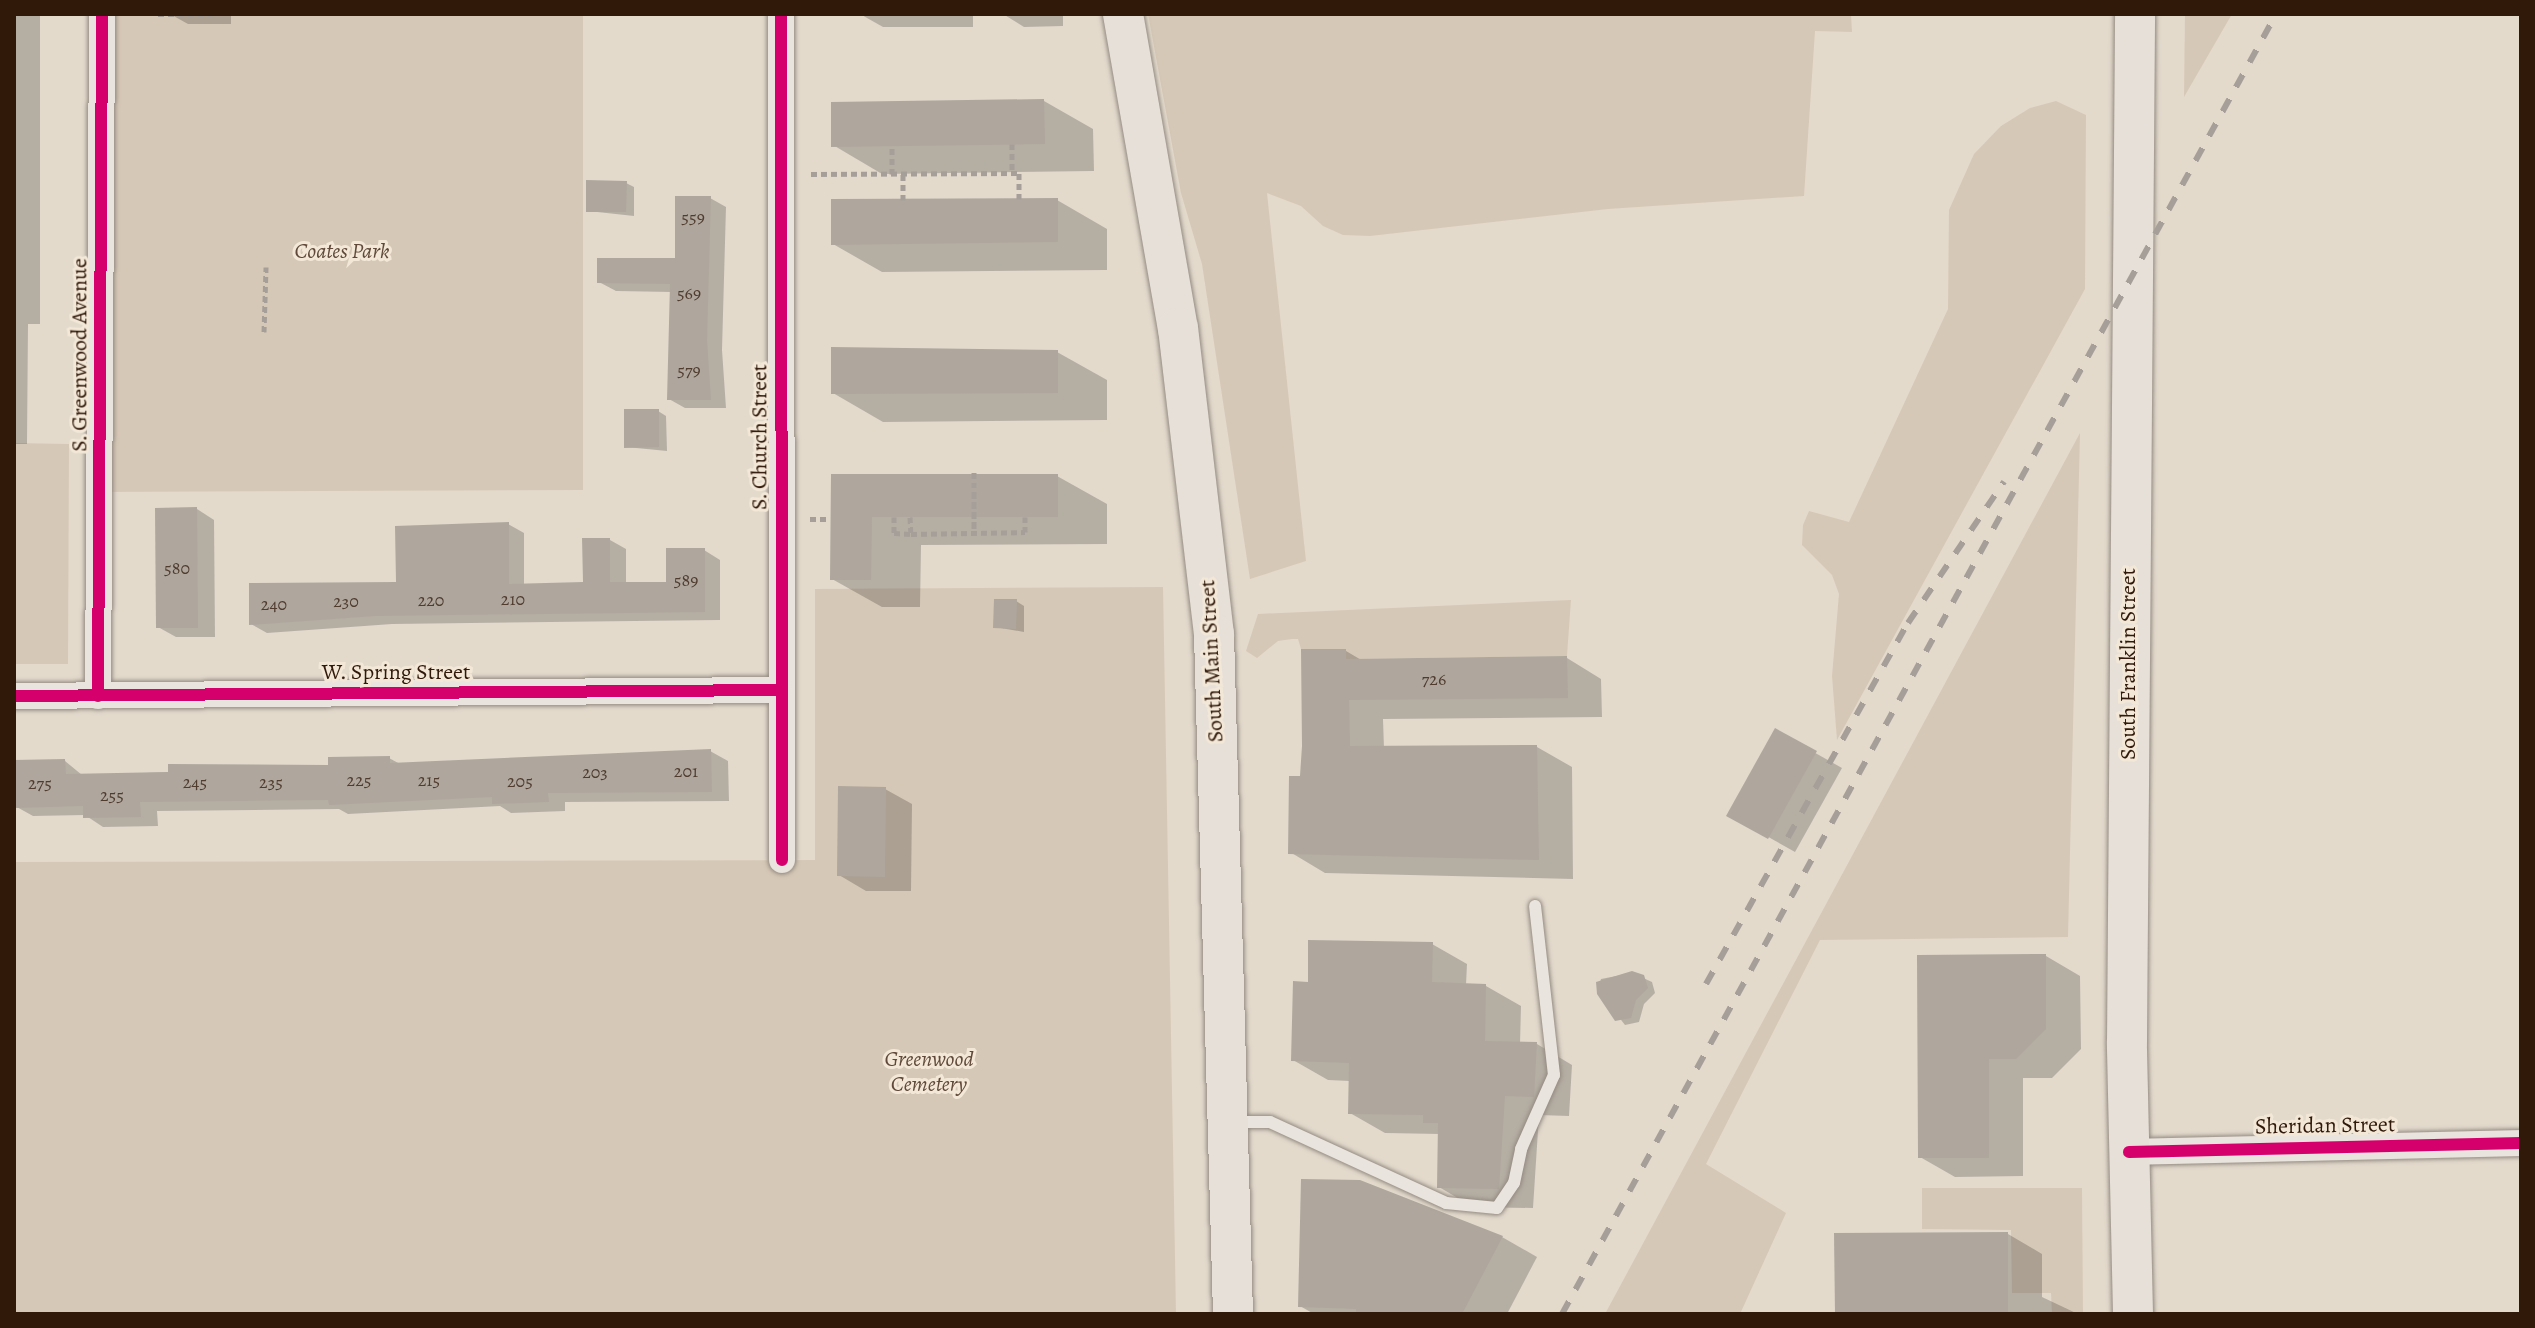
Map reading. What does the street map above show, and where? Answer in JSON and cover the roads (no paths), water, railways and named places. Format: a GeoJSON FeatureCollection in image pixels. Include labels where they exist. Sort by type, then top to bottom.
{"type":"FeatureCollection","features":[{"type":"Feature","properties":{"kind":"main road","name":"South Main Street"},"geometry":{"type":"LineString","coordinates":[[1123,14],[1178,328],[1214,634],[1233,1314]]}},
{"type":"Feature","properties":{"kind":"main road","name":"South Franklin Street"},"geometry":{"type":"LineString","coordinates":[[2133,1314],[2129,1152],[2135,14]]}},
{"type":"Feature","properties":{"kind":"street","name":"S. Greenwood Avenue"},"geometry":{"type":"LineString","coordinates":[[98,696],[102,14]]}},
{"type":"Feature","properties":{"kind":"street","name":"S. Church Street"},"geometry":{"type":"LineString","coordinates":[[781,14],[779,690],[782,860]]}},
{"type":"Feature","properties":{"kind":"street","name":"W. Spring Street"},"geometry":{"type":"LineString","coordinates":[[14,696],[779,690]]}},
{"type":"Feature","properties":{"kind":"street","name":"Sheridan Street"},"geometry":{"type":"LineString","coordinates":[[2129,1152],[2521,1143]]}},
{"type":"Feature","properties":{"kind":"lane"},"geometry":{"type":"LineString","coordinates":[[1229,1122],[1270,1122],[1446,1203],[1497,1208],[1514,1183],[1521,1149],[1554,1075],[1535,906]]}},
{"type":"Feature","properties":{"kind":"railway"},"geometry":{"type":"LineString","coordinates":[[1562,1314],[2276,14]]}},
{"type":"Feature","properties":{"kind":"railway"},"geometry":{"type":"LineString","coordinates":[[1706,984],[1908,623],[2004,482]]}},
{"type":"Feature","properties":{"kind":"park label","name":"Coates Park"},"geometry":{"type":"Point","coordinates":[342,252]}},
{"type":"Feature","properties":{"kind":"park label","name":"Greenwood Cemetery"},"geometry":{"type":"Point","coordinates":[929,1072]}}]}
